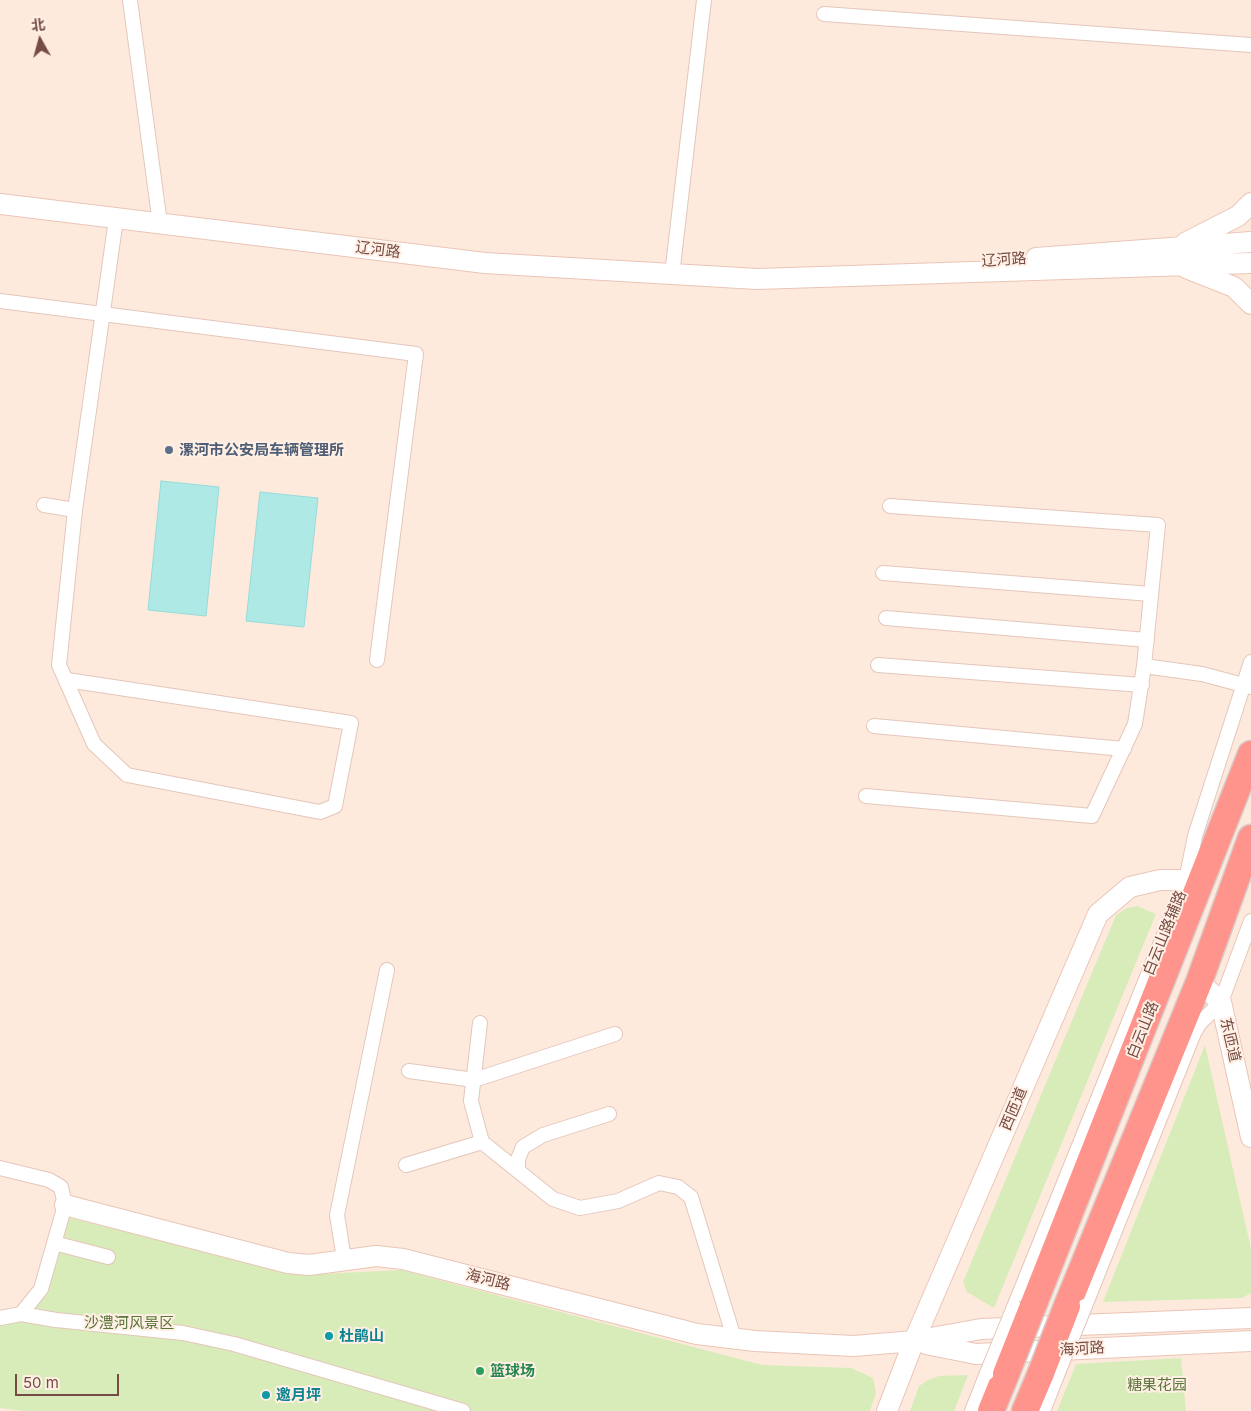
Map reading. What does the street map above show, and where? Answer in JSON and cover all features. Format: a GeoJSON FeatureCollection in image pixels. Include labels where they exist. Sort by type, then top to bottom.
{"type":"FeatureCollection","features":[{"type":"Feature","properties":{"kind":"highway","name":"白云山路"},"geometry":{"type":"LineString","coordinates":[[996,1374],[1194,882],[1251,754]]}},
{"type":"Feature","properties":{"kind":"highway"},"geometry":{"type":"LineString","coordinates":[[1025,1411],[1050,1373],[1200,982],[1251,838]]}},
{"type":"Feature","properties":{"kind":"highway"},"geometry":{"type":"LineString","coordinates":[[991,1411],[996,1374]]}},
{"type":"Feature","properties":{"kind":"street"},"geometry":{"type":"LineString","coordinates":[[130,0],[160,224]]}},
{"type":"Feature","properties":{"kind":"street"},"geometry":{"type":"LineString","coordinates":[[672,275],[704,0]]}},
{"type":"Feature","properties":{"kind":"street"},"geometry":{"type":"LineString","coordinates":[[824,14],[1251,45]]}},
{"type":"Feature","properties":{"kind":"street"},"geometry":{"type":"LineString","coordinates":[[1251,203],[1238,216],[1179,256],[1234,287],[1251,304]]}},
{"type":"Feature","properties":{"kind":"street","name":"辽河路"},"geometry":{"type":"LineString","coordinates":[[0,204],[485,263],[757,279],[1179,256],[1251,242]]}},
{"type":"Feature","properties":{"kind":"street"},"geometry":{"type":"LineString","coordinates":[[67,680],[351,723],[335,806],[320,812],[126,775],[94,744],[59,664],[75,510],[116,219]]}},
{"type":"Feature","properties":{"kind":"street","name":"辽河路"},"geometry":{"type":"LineString","coordinates":[[1179,256],[1251,263]]}},
{"type":"Feature","properties":{"kind":"street"},"geometry":{"type":"LineString","coordinates":[[0,301],[416,354],[377,660]]}},
{"type":"Feature","properties":{"kind":"street"},"geometry":{"type":"LineString","coordinates":[[44,505],[75,510]]}},
{"type":"Feature","properties":{"kind":"street"},"geometry":{"type":"LineString","coordinates":[[866,796],[1092,816],[1135,724],[1142,686],[1158,525],[890,506]]}},
{"type":"Feature","properties":{"kind":"street"},"geometry":{"type":"LineString","coordinates":[[883,573],[1151,594]]}},
{"type":"Feature","properties":{"kind":"street"},"geometry":{"type":"LineString","coordinates":[[886,618],[1147,640]]}},
{"type":"Feature","properties":{"kind":"street","name":"白云山路辅路"},"geometry":{"type":"LineString","coordinates":[[1194,882],[1195,836],[1247,686],[1251,662]]}},
{"type":"Feature","properties":{"kind":"street"},"geometry":{"type":"LineString","coordinates":[[878,665],[1142,686]]}},
{"type":"Feature","properties":{"kind":"street"},"geometry":{"type":"LineString","coordinates":[[1144,666],[1202,674],[1247,686]]}},
{"type":"Feature","properties":{"kind":"street"},"geometry":{"type":"LineString","coordinates":[[874,726],[1124,749]]}},
{"type":"Feature","properties":{"kind":"street","name":"西匝道"},"geometry":{"type":"LineString","coordinates":[[887,1411],[914,1341],[1098,914],[1130,887],[1160,880],[1194,882]]}},
{"type":"Feature","properties":{"kind":"street"},"geometry":{"type":"LineString","coordinates":[[1076,1306],[1194,1033],[1200,1023],[1221,1002],[1251,921]]}},
{"type":"Feature","properties":{"kind":"street"},"geometry":{"type":"LineString","coordinates":[[344,1259],[336,1215],[387,970]]}},
{"type":"Feature","properties":{"kind":"street","name":"东匝道"},"geometry":{"type":"LineString","coordinates":[[1200,982],[1221,1002],[1251,1137]]}},
{"type":"Feature","properties":{"kind":"street"},"geometry":{"type":"LineString","coordinates":[[480,1023],[471,1100],[482,1142],[553,1199],[580,1208],[618,1201],[659,1183],[678,1187],[691,1197],[734,1338]]}},
{"type":"Feature","properties":{"kind":"street"},"geometry":{"type":"LineString","coordinates":[[409,1071],[474,1080],[615,1034]]}},
{"type":"Feature","properties":{"kind":"street"},"geometry":{"type":"LineString","coordinates":[[518,1169],[518,1159],[523,1148],[543,1134],[609,1114]]}},
{"type":"Feature","properties":{"kind":"street"},"geometry":{"type":"LineString","coordinates":[[406,1165],[482,1142]]}},
{"type":"Feature","properties":{"kind":"street"},"geometry":{"type":"LineString","coordinates":[[0,1168],[49,1180],[61,1187],[66,1205],[41,1288],[20,1314]]}},
{"type":"Feature","properties":{"kind":"street","name":"海河路"},"geometry":{"type":"LineString","coordinates":[[66,1205],[288,1263],[309,1265],[376,1256],[404,1259],[697,1334],[734,1338],[854,1346],[914,1341],[981,1330],[1251,1318]]}},
{"type":"Feature","properties":{"kind":"street"},"geometry":{"type":"LineString","coordinates":[[54,1243],[108,1257]]}},
{"type":"Feature","properties":{"kind":"street"},"geometry":{"type":"LineString","coordinates":[[0,1318],[20,1314],[56,1320],[183,1333],[217,1340],[463,1411]]}},
{"type":"Feature","properties":{"kind":"street","name":"海河路"},"geometry":{"type":"LineString","coordinates":[[914,1341],[976,1354],[1251,1340]]}},
{"type":"Feature","properties":{"kind":"street"},"geometry":{"type":"LineString","coordinates":[[1043,1411],[1050,1373]]}},
{"type":"Feature","properties":{"kind":"street"},"geometry":{"type":"LineString","coordinates":[[972,1411],[996,1374]]}},
{"type":"Feature","properties":{"kind":"green space"},"geometry":{"type":"Polygon","coordinates":[[[1137,906],[1156,914],[994,1308],[967,1292],[963,1282],[1116,915],[1127,908],[1137,906]]]}},
{"type":"Feature","properties":{"kind":"green space"},"geometry":{"type":"Polygon","coordinates":[[[1205,1045],[1251,1249],[1251,1293],[1242,1298],[1103,1302],[1205,1045]]]}},
{"type":"Feature","properties":{"kind":"green space","name":"沙澧河风景区"},"geometry":{"type":"Polygon","coordinates":[[[66,1217],[299,1275],[401,1270],[762,1365],[851,1368],[873,1378],[876,1393],[870,1411],[24,1411],[0,1408],[0,1322],[23,1319],[49,1287],[66,1217]]]}},
{"type":"Feature","properties":{"kind":"green space","name":"糖果花园"},"geometry":{"type":"Polygon","coordinates":[[[1181,1358],[1186,1411],[1057,1411],[1076,1364],[1181,1358]]]}},
{"type":"Feature","properties":{"kind":"green space"},"geometry":{"type":"Polygon","coordinates":[[[968,1375],[954,1411],[910,1411],[919,1386],[928,1380],[939,1376],[968,1375]]]}},
{"type":"Feature","properties":{"kind":"water"},"geometry":{"type":"Polygon","coordinates":[[[161,481],[219,487],[206,616],[148,610],[161,481]]]}},
{"type":"Feature","properties":{"kind":"water"},"geometry":{"type":"Polygon","coordinates":[[[260,492],[318,498],[304,627],[246,621],[260,492]]]}},
{"type":"Feature","properties":{"kind":"place","name":"漯河市公安局车辆管理所"},"geometry":{"type":"Point","coordinates":[169,450]}},
{"type":"Feature","properties":{"kind":"place","name":"杜鹃山"},"geometry":{"type":"Point","coordinates":[329,1336]}},
{"type":"Feature","properties":{"kind":"place","name":"篮球场"},"geometry":{"type":"Point","coordinates":[480,1371]}},
{"type":"Feature","properties":{"kind":"place","name":"邀月坪"},"geometry":{"type":"Point","coordinates":[266,1395]}}]}
